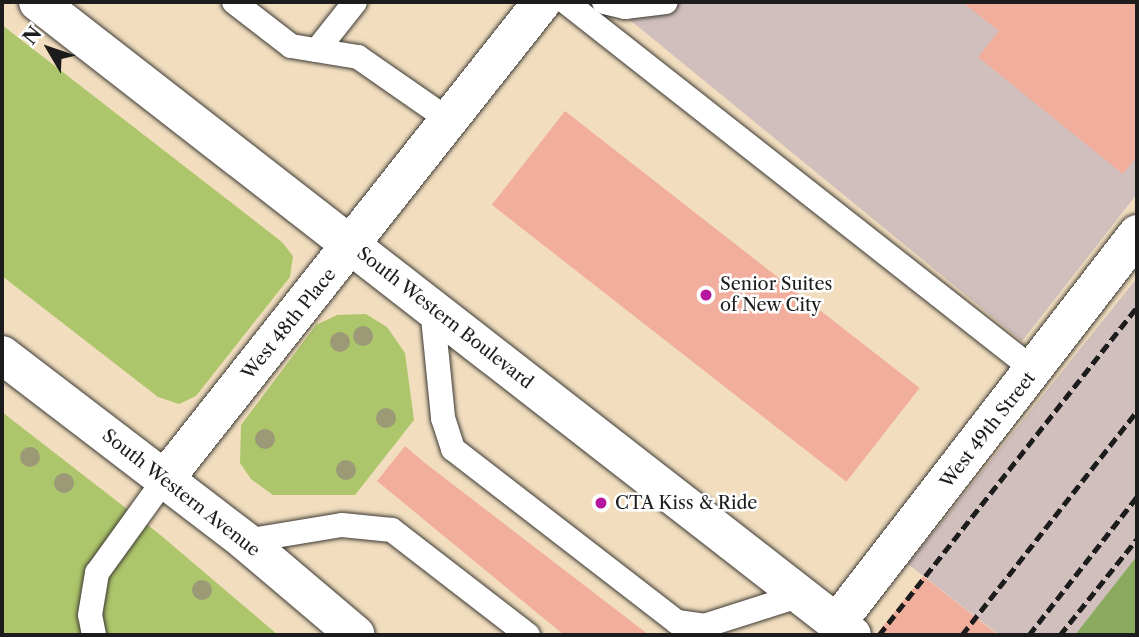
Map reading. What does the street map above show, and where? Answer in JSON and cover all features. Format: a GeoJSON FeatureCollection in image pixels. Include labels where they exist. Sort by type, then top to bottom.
{"type":"FeatureCollection","features":[{"type":"Feature","properties":{"kind":"street","name":"South Western Boulevard"},"geometry":{"type":"LineString","coordinates":[[38,2],[432,307],[798,596],[844,629]]}},
{"type":"Feature","properties":{"kind":"street","name":"West 48th Place"},"geometry":{"type":"LineString","coordinates":[[164,480],[352,246],[542,2]]}},
{"type":"Feature","properties":{"kind":"street","name":"West 49th Street"},"geometry":{"type":"LineString","coordinates":[[844,629],[1137,234]]}},
{"type":"Feature","properties":{"kind":"street","name":"South Western Avenue"},"geometry":{"type":"LineString","coordinates":[[2,355],[244,541],[356,635]]}},
{"type":"Feature","properties":{"kind":"lane"},"geometry":{"type":"LineString","coordinates":[[234,2],[291,46],[358,57],[450,121]]}},
{"type":"Feature","properties":{"kind":"lane"},"geometry":{"type":"LineString","coordinates":[[317,50],[355,2]]}},
{"type":"Feature","properties":{"kind":"lane"},"geometry":{"type":"LineString","coordinates":[[566,2],[1034,370]]}},
{"type":"Feature","properties":{"kind":"lane"},"geometry":{"type":"LineString","coordinates":[[604,2],[625,7],[666,2]]}},
{"type":"Feature","properties":{"kind":"lane"},"geometry":{"type":"LineString","coordinates":[[432,307],[443,418],[453,449],[677,622],[704,626],[798,596]]}},
{"type":"Feature","properties":{"kind":"lane"},"geometry":{"type":"LineString","coordinates":[[94,635],[90,615],[97,573],[164,480]]}},
{"type":"Feature","properties":{"kind":"lane"},"geometry":{"type":"LineString","coordinates":[[244,541],[342,525],[392,530],[528,635]]}},
{"type":"Feature","properties":{"kind":"shaded area"},"geometry":{"type":"Polygon","coordinates":[[[608,2],[1137,2],[1137,194],[1022,341],[608,2]]]}},
{"type":"Feature","properties":{"kind":"shaded area"},"geometry":{"type":"Polygon","coordinates":[[[1137,278],[1137,635],[999,635],[908,564],[1137,278]]]}},
{"type":"Feature","properties":{"kind":"green space"},"geometry":{"type":"Polygon","coordinates":[[[2,25],[282,242],[293,256],[290,277],[196,396],[179,404],[158,397],[2,276],[2,25]]]}},
{"type":"Feature","properties":{"kind":"green space"},"geometry":{"type":"Polygon","coordinates":[[[366,314],[387,327],[405,353],[414,420],[355,495],[273,495],[251,479],[240,463],[241,425],[316,325],[337,315],[366,314]]]}},
{"type":"Feature","properties":{"kind":"green space"},"geometry":{"type":"Polygon","coordinates":[[[2,412],[158,533],[278,635],[2,635],[2,412]]]}},
{"type":"Feature","properties":{"kind":"green space"},"geometry":{"type":"Polygon","coordinates":[[[1137,556],[1137,635],[1075,635],[1137,556]]]}},
{"type":"Feature","properties":{"kind":"building"},"geometry":{"type":"Polygon","coordinates":[[[962,2],[1137,2],[1137,156],[1123,174],[978,57],[999,31],[962,2]]]}},
{"type":"Feature","properties":{"kind":"building","name":"Senior Suites of New City"},"geometry":{"type":"Polygon","coordinates":[[[565,111],[920,388],[846,482],[492,205],[565,111]]]}},
{"type":"Feature","properties":{"kind":"building"},"geometry":{"type":"Polygon","coordinates":[[[405,446],[649,635],[564,635],[377,481],[405,446]]]}},
{"type":"Feature","properties":{"kind":"building"},"geometry":{"type":"Polygon","coordinates":[[[923,576],[998,635],[876,635],[923,576]]]}},
{"type":"Feature","properties":{"kind":"railway"},"geometry":{"type":"LineString","coordinates":[[879,635],[1137,307]]}},
{"type":"Feature","properties":{"kind":"railway"},"geometry":{"type":"LineString","coordinates":[[962,635],[1137,411]]}},
{"type":"Feature","properties":{"kind":"railway"},"geometry":{"type":"LineString","coordinates":[[1029,635],[1137,497]]}},
{"type":"Feature","properties":{"kind":"railway"},"geometry":{"type":"LineString","coordinates":[[1060,635],[1137,539]]}},
{"type":"Feature","properties":{"kind":"place","name":"Senior Suites of New City"},"geometry":{"type":"Point","coordinates":[706,295]}},
{"type":"Feature","properties":{"kind":"place","name":"CTA Kiss & Ride"},"geometry":{"type":"Point","coordinates":[601,503]}}]}
